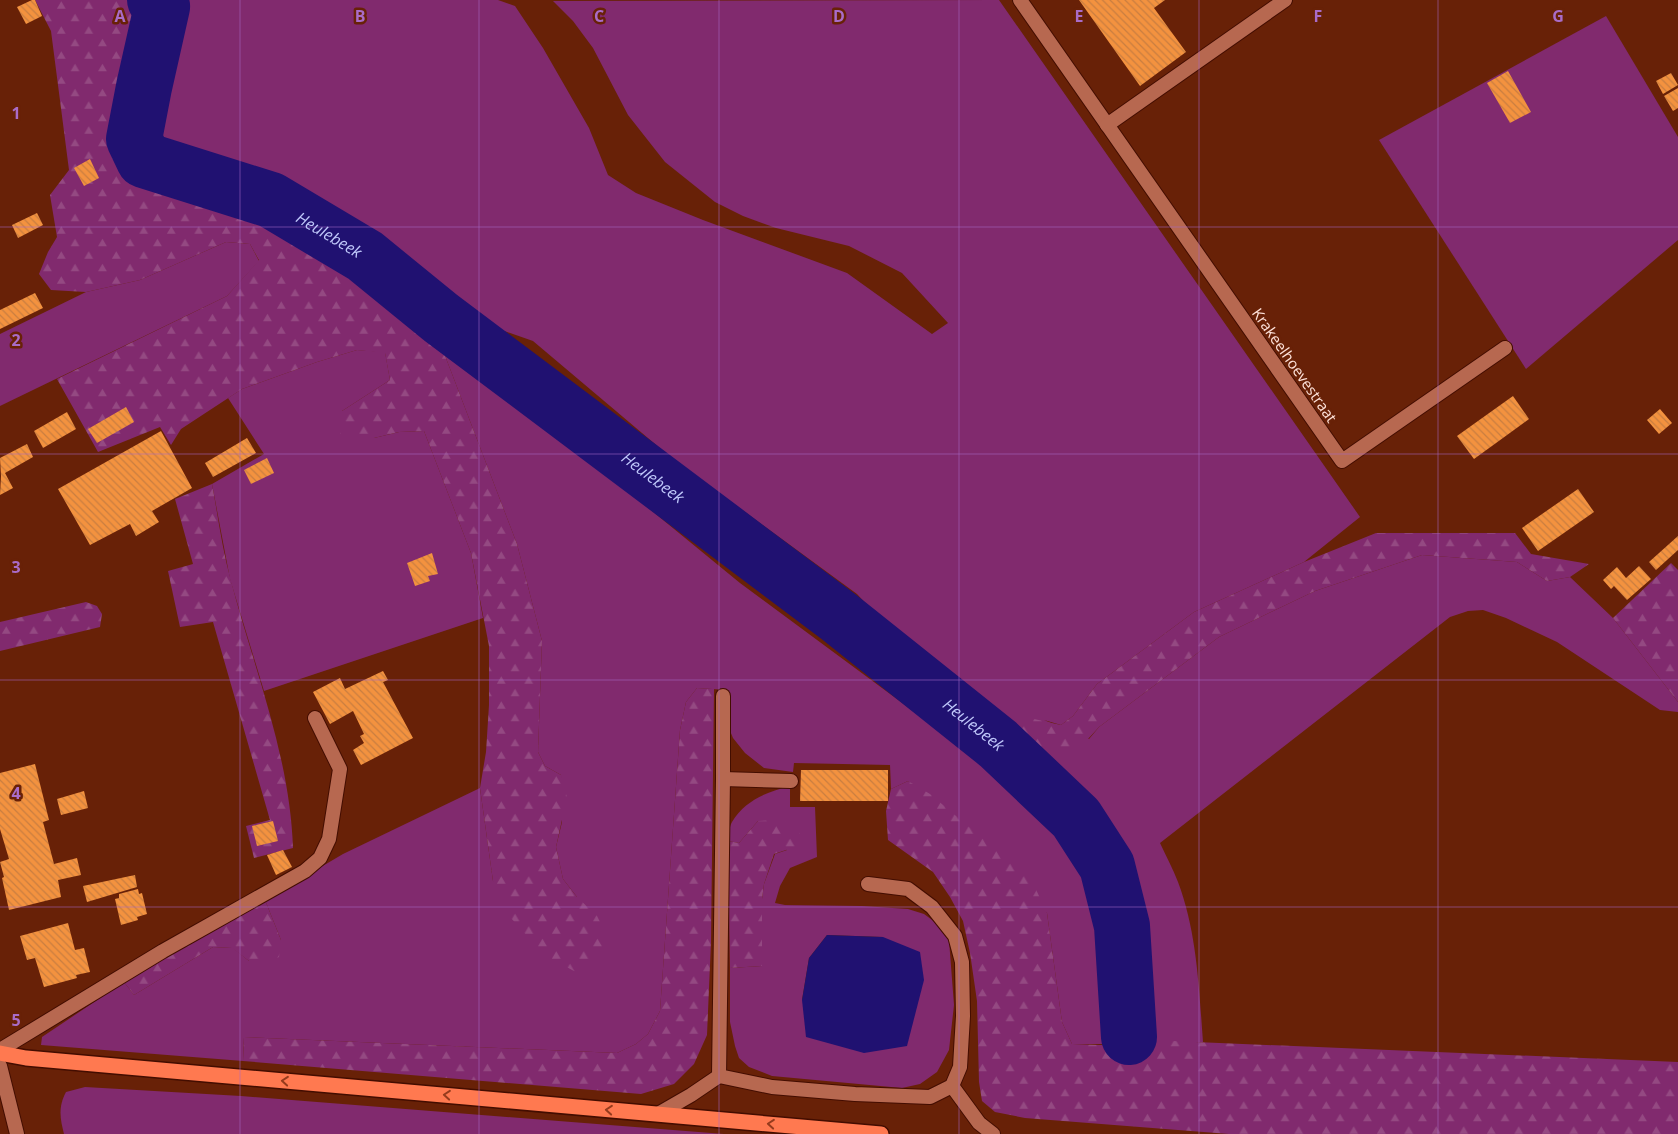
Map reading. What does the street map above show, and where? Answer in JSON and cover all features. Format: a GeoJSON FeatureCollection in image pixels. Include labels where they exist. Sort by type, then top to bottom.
{"type":"FeatureCollection","features":[{"type":"Feature","properties":{"kind":"highway"},"geometry":{"type":"LineString","coordinates":[[0,1051],[26,1058],[881,1134]]}},
{"type":"Feature","properties":{"kind":"street","name":"Krakeelhoevestraat"},"geometry":{"type":"LineString","coordinates":[[1020,0],[1342,460],[1505,348]]}},
{"type":"Feature","properties":{"kind":"street"},"geometry":{"type":"LineString","coordinates":[[1107,125],[1285,0]]}},
{"type":"Feature","properties":{"kind":"street"},"geometry":{"type":"LineString","coordinates":[[719,1076],[723,696]]}},
{"type":"Feature","properties":{"kind":"street"},"geometry":{"type":"LineString","coordinates":[[0,1051],[163,951],[305,871],[320,858],[329,839],[340,769],[315,718]]}},
{"type":"Feature","properties":{"kind":"street"},"geometry":{"type":"LineString","coordinates":[[723,780],[791,781]]}},
{"type":"Feature","properties":{"kind":"street"},"geometry":{"type":"LineString","coordinates":[[658,1114],[692,1095],[719,1076],[772,1087],[930,1097],[952,1086],[960,1067],[963,1016],[962,962],[955,936],[932,907],[908,889],[868,884]]}},
{"type":"Feature","properties":{"kind":"street"},"geometry":{"type":"LineString","coordinates":[[0,1066],[17,1134]]}},
{"type":"Feature","properties":{"kind":"street"},"geometry":{"type":"LineString","coordinates":[[952,1086],[979,1122],[993,1134]]}},
{"type":"Feature","properties":{"kind":"green space"},"geometry":{"type":"Polygon","coordinates":[[[35,0],[176,0],[175,24],[143,19],[123,142],[123,163],[146,176],[169,181],[258,208],[334,247],[405,299],[442,339],[444,353],[517,544],[542,641],[538,752],[545,766],[561,775],[567,797],[556,847],[563,879],[577,897],[597,916],[606,934],[602,958],[583,976],[543,954],[511,918],[493,881],[480,788],[486,752],[489,705],[489,646],[471,553],[424,431],[399,432],[374,438],[340,437],[342,411],[390,380],[385,353],[357,350],[242,389],[181,429],[171,445],[160,427],[98,452],[57,379],[227,296],[259,260],[250,244],[226,242],[140,280],[86,292],[51,290],[39,274],[48,252],[57,237],[50,195],[69,170],[51,31],[35,0]]]}},
{"type":"Feature","properties":{"kind":"green space"},"geometry":{"type":"Polygon","coordinates":[[[176,0],[498,0],[515,6],[543,48],[589,128],[608,175],[636,193],[847,273],[932,334],[948,323],[902,273],[849,246],[776,228],[743,216],[715,202],[665,162],[628,115],[593,48],[573,21],[553,1],[999,0],[1360,517],[1304,562],[1194,612],[1097,684],[1073,716],[1061,725],[1044,720],[1089,739],[1099,727],[1219,637],[1315,591],[1422,555],[1517,562],[1547,581],[1570,577],[1613,618],[1678,702],[1678,712],[1660,710],[1557,642],[1506,618],[1483,610],[1468,611],[1450,617],[1160,843],[1178,882],[1189,921],[1196,961],[1203,1042],[1146,1043],[1142,976],[1133,905],[1121,865],[1096,823],[1065,788],[931,674],[857,594],[674,460],[533,341],[458,315],[435,297],[391,249],[315,203],[258,175],[180,151],[159,142],[150,126],[153,103],[175,24],[176,0]]]}},
{"type":"Feature","properties":{"kind":"green space"},"geometry":{"type":"Polygon","coordinates":[[[1606,16],[1678,137],[1678,240],[1526,369],[1379,140],[1606,16]]]}},
{"type":"Feature","properties":{"kind":"green space"},"geometry":{"type":"Polygon","coordinates":[[[226,242],[250,244],[259,261],[227,296],[0,406],[0,334],[86,292],[140,280],[226,242]]]}},
{"type":"Feature","properties":{"kind":"green space"},"geometry":{"type":"Polygon","coordinates":[[[442,339],[740,583],[1051,813],[1084,861],[1102,922],[1110,1044],[1072,1044],[1062,1022],[1047,913],[908,781],[891,789],[890,765],[794,763],[793,772],[764,768],[745,753],[733,738],[728,726],[727,690],[697,688],[686,702],[680,730],[660,1011],[648,1034],[636,1044],[617,1053],[244,1037],[243,1061],[41,1045],[42,1037],[124,982],[134,995],[213,947],[233,948],[249,961],[281,940],[265,900],[343,854],[480,788],[493,881],[577,897],[563,879],[556,847],[562,822],[561,775],[545,766],[538,752],[542,641],[517,544],[444,353],[442,339]]]}},
{"type":"Feature","properties":{"kind":"green space"},"geometry":{"type":"Polygon","coordinates":[[[357,350],[385,352],[390,380],[342,411],[374,438],[399,432],[424,431],[471,553],[483,618],[264,691],[230,579],[212,484],[264,454],[228,398],[242,389],[357,350]]]}},
{"type":"Feature","properties":{"kind":"green space"},"geometry":{"type":"Polygon","coordinates":[[[212,484],[228,569],[270,713],[285,780],[290,814],[293,848],[254,858],[246,826],[270,820],[213,622],[180,627],[168,571],[193,564],[175,499],[212,484]]]}},
{"type":"Feature","properties":{"kind":"green space"},"geometry":{"type":"Polygon","coordinates":[[[1376,533],[1515,533],[1531,554],[1589,564],[1570,577],[1547,581],[1517,562],[1422,555],[1315,591],[1219,637],[1099,727],[1077,751],[1057,752],[1026,743],[1020,727],[1025,717],[1061,725],[1073,716],[1097,684],[1194,612],[1304,562],[1376,533]]]}},
{"type":"Feature","properties":{"kind":"green space"},"geometry":{"type":"Polygon","coordinates":[[[1671,563],[1678,570],[1678,702],[1613,618],[1671,563]]]}},
{"type":"Feature","properties":{"kind":"green space"},"geometry":{"type":"Polygon","coordinates":[[[86,602],[97,606],[102,614],[100,627],[0,651],[0,622],[86,602]]]}},
{"type":"Feature","properties":{"kind":"green space"},"geometry":{"type":"Polygon","coordinates":[[[697,688],[714,689],[711,942],[707,1035],[694,1064],[674,1084],[641,1094],[243,1061],[244,1037],[617,1053],[636,1044],[648,1034],[660,1011],[680,730],[686,702],[697,688]]]}},
{"type":"Feature","properties":{"kind":"green space"},"geometry":{"type":"Polygon","coordinates":[[[908,781],[930,794],[1031,879],[1047,913],[1062,1022],[1072,1044],[1100,1045],[1172,1041],[1678,1062],[1678,1134],[1229,1134],[1025,1118],[995,1112],[982,1101],[979,1082],[977,1001],[963,921],[933,872],[888,840],[886,811],[891,789],[908,781]]]}},
{"type":"Feature","properties":{"kind":"green space"},"geometry":{"type":"Polygon","coordinates":[[[790,786],[790,807],[815,807],[817,857],[790,868],[780,886],[775,903],[785,905],[862,906],[908,909],[924,914],[943,928],[949,940],[954,1005],[949,1050],[937,1072],[920,1084],[902,1088],[772,1076],[749,1067],[739,1058],[730,1022],[730,968],[762,966],[762,899],[764,884],[775,854],[787,850],[758,821],[739,843],[728,841],[729,831],[732,822],[743,808],[757,798],[790,786]],[[827,935],[809,958],[802,1000],[883,937],[827,935]]]}},
{"type":"Feature","properties":{"kind":"green space"},"geometry":{"type":"Polygon","coordinates":[[[783,820],[798,830],[804,844],[774,854],[764,884],[762,899],[762,966],[730,968],[728,841],[739,843],[758,821],[783,820]]]}},
{"type":"Feature","properties":{"kind":"green space"},"geometry":{"type":"Polygon","coordinates":[[[265,900],[281,940],[279,957],[265,964],[249,961],[232,948],[213,947],[134,995],[124,982],[265,900]]]}},
{"type":"Feature","properties":{"kind":"green space"},"geometry":{"type":"Polygon","coordinates":[[[85,1087],[241,1096],[724,1134],[64,1134],[60,1113],[63,1097],[66,1092],[85,1087]]]}},
{"type":"Feature","properties":{"kind":"shaded area"},"geometry":{"type":"Polygon","coordinates":[[[827,935],[883,937],[920,952],[924,980],[907,1046],[864,1053],[806,1037],[802,1000],[809,958],[827,935]]]}},
{"type":"Feature","properties":{"kind":"building"},"geometry":{"type":"Polygon","coordinates":[[[35,0],[42,16],[26,24],[17,7],[35,0]]]}},
{"type":"Feature","properties":{"kind":"building"},"geometry":{"type":"Polygon","coordinates":[[[1079,0],[1165,0],[1154,8],[1186,52],[1140,86],[1079,0]]]}},
{"type":"Feature","properties":{"kind":"building"},"geometry":{"type":"Polygon","coordinates":[[[1508,71],[1531,112],[1510,123],[1487,83],[1508,71]]]}},
{"type":"Feature","properties":{"kind":"building"},"geometry":{"type":"Polygon","coordinates":[[[1671,73],[1678,85],[1663,94],[1656,81],[1671,73]]]}},
{"type":"Feature","properties":{"kind":"building"},"geometry":{"type":"Polygon","coordinates":[[[1678,88],[1678,108],[1673,111],[1664,96],[1678,88]]]}},
{"type":"Feature","properties":{"kind":"building"},"geometry":{"type":"Polygon","coordinates":[[[90,159],[99,178],[84,186],[74,168],[90,159]]]}},
{"type":"Feature","properties":{"kind":"building"},"geometry":{"type":"Polygon","coordinates":[[[37,213],[43,225],[18,238],[12,225],[37,213]]]}},
{"type":"Feature","properties":{"kind":"building"},"geometry":{"type":"Polygon","coordinates":[[[35,293],[43,308],[0,329],[0,310],[35,293]]]}},
{"type":"Feature","properties":{"kind":"building"},"geometry":{"type":"Polygon","coordinates":[[[1513,396],[1529,419],[1474,459],[1457,436],[1513,396]]]}},
{"type":"Feature","properties":{"kind":"building"},"geometry":{"type":"Polygon","coordinates":[[[126,407],[134,422],[97,443],[88,429],[126,407]]]}},
{"type":"Feature","properties":{"kind":"building"},"geometry":{"type":"Polygon","coordinates":[[[1660,409],[1672,423],[1659,434],[1647,420],[1660,409]]]}},
{"type":"Feature","properties":{"kind":"building"},"geometry":{"type":"Polygon","coordinates":[[[67,412],[76,429],[43,448],[34,431],[67,412]]]}},
{"type":"Feature","properties":{"kind":"building"},"geometry":{"type":"Polygon","coordinates":[[[161,431],[192,488],[152,511],[159,522],[136,536],[130,524],[90,545],[58,489],[161,431]]]}},
{"type":"Feature","properties":{"kind":"building"},"geometry":{"type":"Polygon","coordinates":[[[247,438],[256,453],[213,477],[205,463],[247,438]]]}},
{"type":"Feature","properties":{"kind":"building"},"geometry":{"type":"Polygon","coordinates":[[[27,444],[33,457],[5,473],[13,488],[0,495],[0,458],[27,444]]]}},
{"type":"Feature","properties":{"kind":"building"},"geometry":{"type":"Polygon","coordinates":[[[267,458],[274,473],[251,484],[244,470],[267,458]]]}},
{"type":"Feature","properties":{"kind":"building"},"geometry":{"type":"Polygon","coordinates":[[[1578,489],[1594,512],[1538,551],[1522,528],[1578,489]]]}},
{"type":"Feature","properties":{"kind":"building"},"geometry":{"type":"Polygon","coordinates":[[[1678,536],[1678,550],[1656,570],[1649,562],[1678,536]]]}},
{"type":"Feature","properties":{"kind":"building"},"geometry":{"type":"Polygon","coordinates":[[[432,553],[438,574],[428,576],[430,581],[415,586],[407,563],[432,553]]]}},
{"type":"Feature","properties":{"kind":"building"},"geometry":{"type":"Polygon","coordinates":[[[1639,566],[1651,579],[1627,600],[1614,586],[1611,589],[1603,580],[1617,567],[1626,578],[1639,566]]]}},
{"type":"Feature","properties":{"kind":"building"},"geometry":{"type":"Polygon","coordinates":[[[383,671],[388,680],[383,682],[413,738],[361,765],[353,750],[364,743],[360,736],[364,734],[353,711],[330,724],[313,692],[340,678],[345,689],[383,671]]]}},
{"type":"Feature","properties":{"kind":"building"},"geometry":{"type":"Polygon","coordinates":[[[35,764],[49,820],[43,822],[54,864],[77,858],[81,875],[58,880],[61,897],[9,910],[0,862],[9,859],[0,829],[0,773],[35,764]]]}},
{"type":"Feature","properties":{"kind":"building"},"geometry":{"type":"Polygon","coordinates":[[[801,770],[888,770],[888,801],[800,801],[801,770]]]}},
{"type":"Feature","properties":{"kind":"building"},"geometry":{"type":"Polygon","coordinates":[[[84,791],[88,808],[61,815],[57,799],[84,791]]]}},
{"type":"Feature","properties":{"kind":"building"},"geometry":{"type":"Polygon","coordinates":[[[273,821],[278,841],[257,846],[252,826],[273,821]]]}},
{"type":"Feature","properties":{"kind":"building"},"geometry":{"type":"Polygon","coordinates":[[[283,850],[292,867],[276,875],[267,855],[283,850]]]}},
{"type":"Feature","properties":{"kind":"building"},"geometry":{"type":"Polygon","coordinates":[[[135,875],[137,887],[87,902],[83,886],[135,875]]]}},
{"type":"Feature","properties":{"kind":"building"},"geometry":{"type":"Polygon","coordinates":[[[138,889],[139,894],[142,893],[147,914],[137,917],[138,920],[121,925],[115,899],[119,898],[119,894],[138,889]]]}},
{"type":"Feature","properties":{"kind":"building"},"geometry":{"type":"Polygon","coordinates":[[[68,923],[75,950],[84,948],[90,972],[76,975],[77,978],[44,987],[35,958],[27,960],[20,936],[68,923]]]}},
{"type":"Feature","properties":{"kind":"waterway","name":"Heulebeek"},"geometry":{"type":"LineString","coordinates":[[155,0],[162,7],[134,139],[144,160],[271,200],[365,256],[441,318],[839,617],[998,744],[1076,818],[1107,866],[1122,926],[1129,1037]]}}]}
